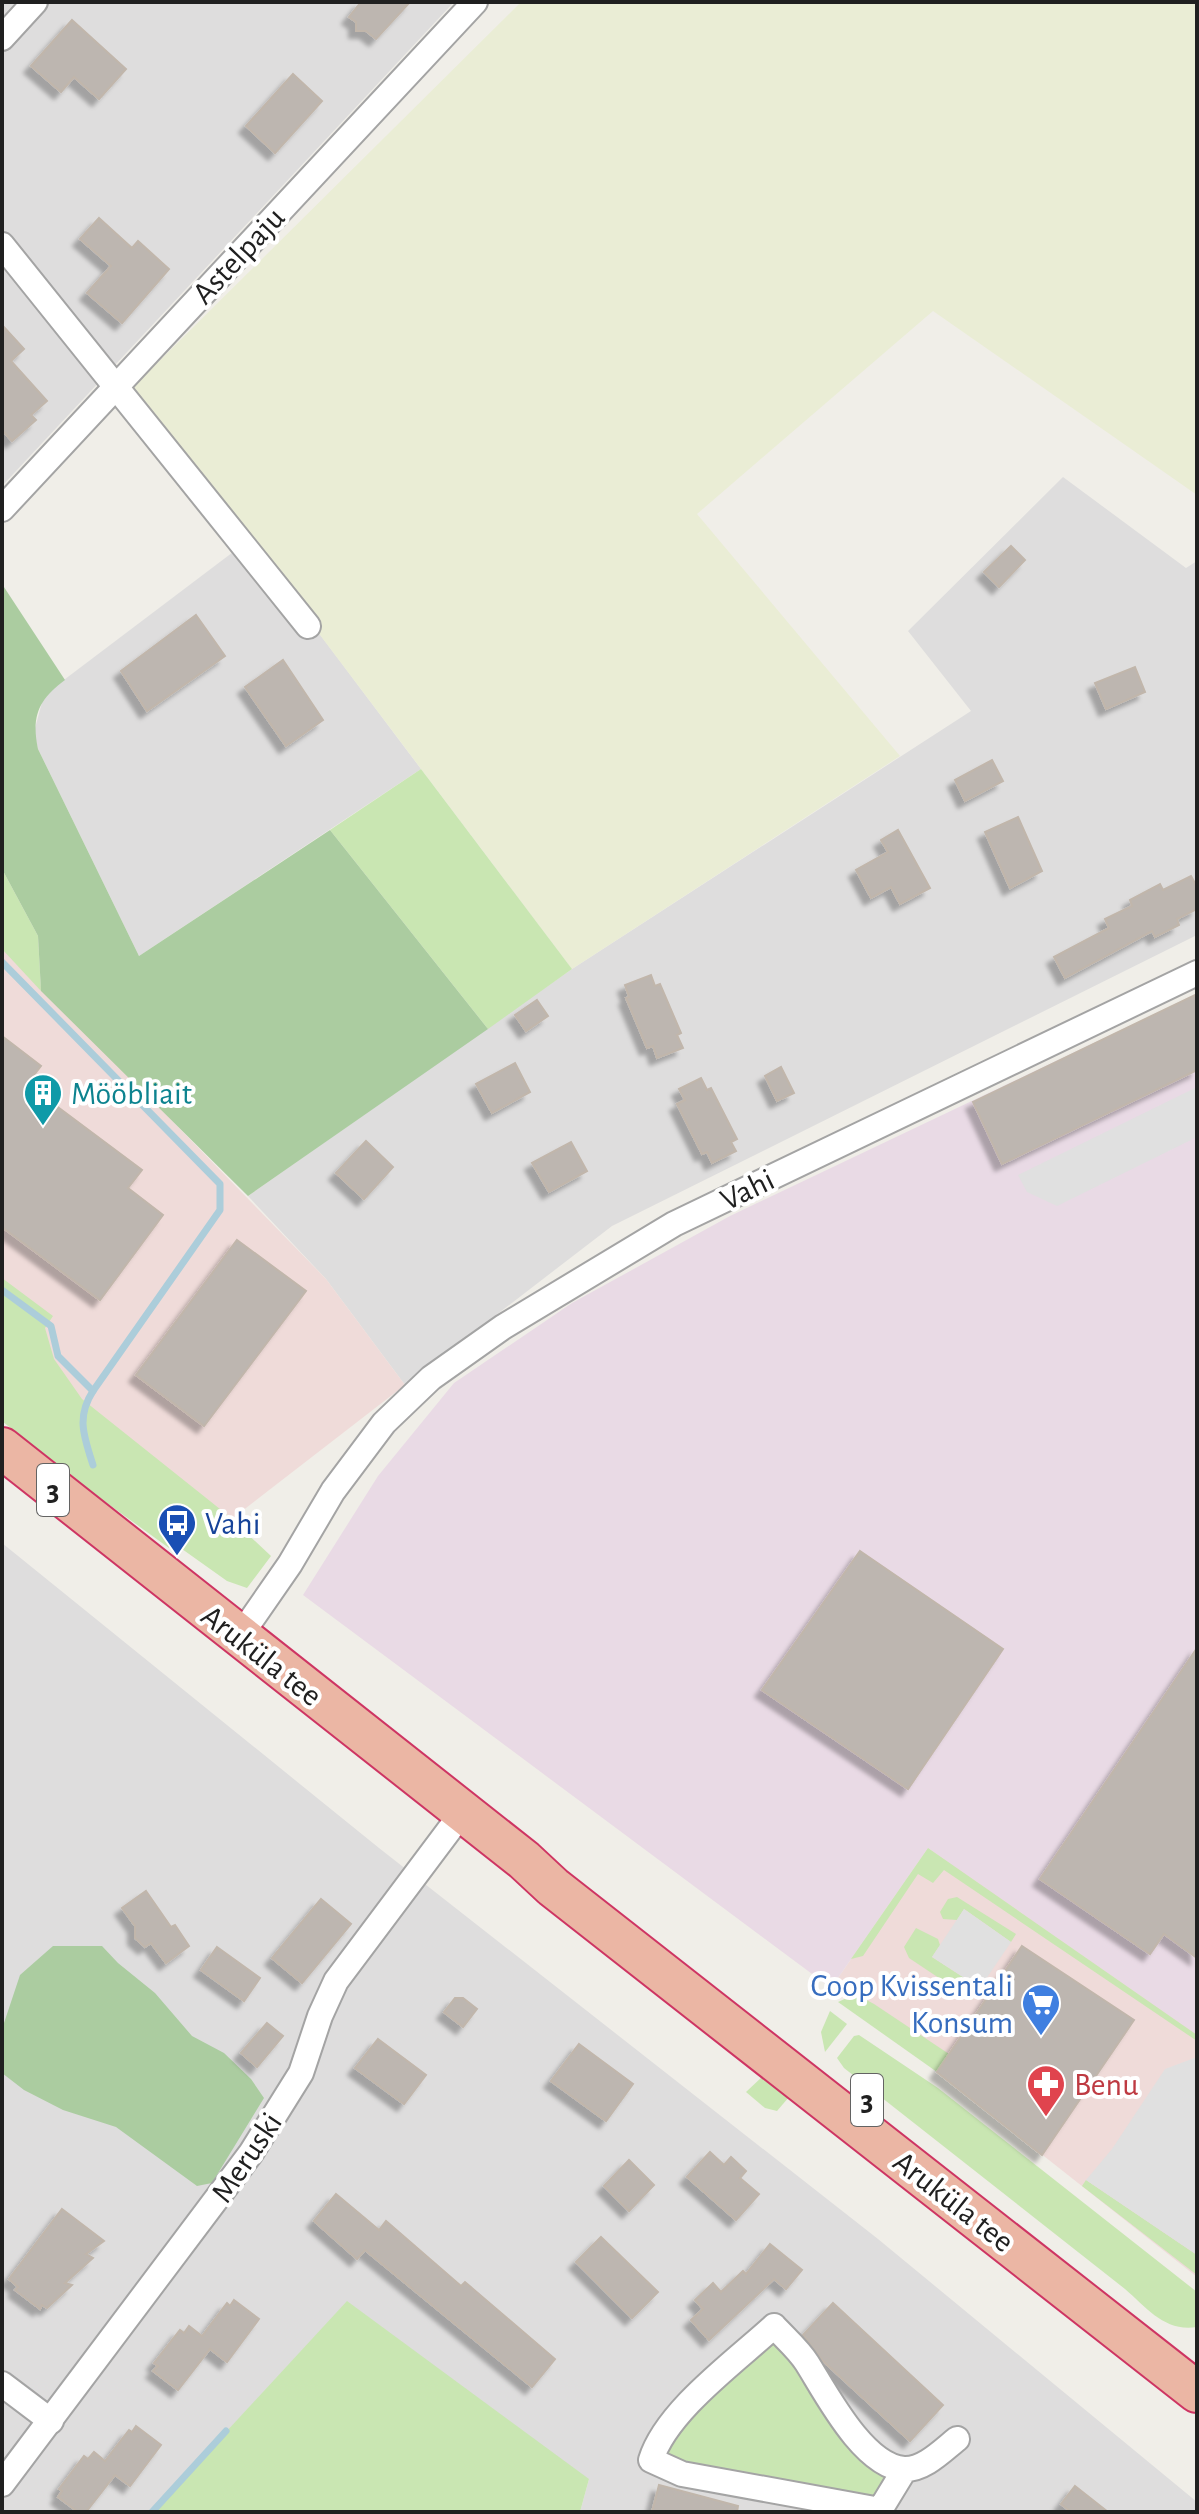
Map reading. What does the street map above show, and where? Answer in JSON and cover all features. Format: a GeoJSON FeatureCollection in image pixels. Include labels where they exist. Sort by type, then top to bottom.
{"type":"FeatureCollection","features":[{"type":"Feature","properties":{"kind":"highway","name":"Aruküla tee"},"geometry":{"type":"LineString","coordinates":[[2,1448],[524,1860],[553,1887],[1197,2392]]}},
{"type":"Feature","properties":{"kind":"highway","name":"Aruküla tee"},"geometry":{"type":"LineString","coordinates":[[524,1860],[571,1885],[688,1962],[1197,2359]]}},
{"type":"Feature","properties":{"kind":"street"},"geometry":{"type":"LineString","coordinates":[[2,38],[35,2]]}},
{"type":"Feature","properties":{"kind":"street","name":"Astelpaju"},"geometry":{"type":"LineString","coordinates":[[2,509],[475,2]]}},
{"type":"Feature","properties":{"kind":"street"},"geometry":{"type":"LineString","coordinates":[[2,245],[308,626]]}},
{"type":"Feature","properties":{"kind":"street","name":"Vahi"},"geometry":{"type":"LineString","coordinates":[[240,1636],[290,1564],[333,1491],[384,1423],[431,1378],[503,1327],[674,1224],[1197,973]]}},
{"type":"Feature","properties":{"kind":"street","name":"Meruski"},"geometry":{"type":"LineString","coordinates":[[2,2484],[251,2153],[301,2073],[320,2016],[336,1981],[462,1813]]}},
{"type":"Feature","properties":{"kind":"street"},"geometry":{"type":"LineString","coordinates":[[905,2469],[880,2510],[682,2474],[651,2460],[657,2441],[687,2407],[774,2326],[806,2361],[847,2425],[870,2450],[905,2469],[924,2464],[957,2439]]}},
{"type":"Feature","properties":{"kind":"street"},"geometry":{"type":"LineString","coordinates":[[2,2384],[51,2421]]}},
{"type":"Feature","properties":{"kind":"shaded area"},"geometry":{"type":"Polygon","coordinates":[[[2,2],[454,2],[2,486],[2,2]]]}},
{"type":"Feature","properties":{"kind":"shaded area"},"geometry":{"type":"Polygon","coordinates":[[[1063,477],[1186,568],[1197,561],[1197,935],[612,1226],[405,1385],[326,1279],[248,1196],[572,969],[971,711],[908,631],[1063,477]]]}},
{"type":"Feature","properties":{"kind":"shaded area"},"geometry":{"type":"Polygon","coordinates":[[[249,540],[421,769],[139,956],[38,749],[34,732],[44,695],[249,540]]]}},
{"type":"Feature","properties":{"kind":"shaded area"},"geometry":{"type":"Polygon","coordinates":[[[2,946],[326,1279],[405,1385],[224,1525],[2,1337],[2,946]]]}},
{"type":"Feature","properties":{"kind":"shaded area"},"geometry":{"type":"Polygon","coordinates":[[[1197,994],[1197,2035],[928,1848],[831,1988],[303,1595],[378,1476],[454,1383],[572,1303],[730,1216],[1197,994]]]}},
{"type":"Feature","properties":{"kind":"shaded area"},"geometry":{"type":"Polygon","coordinates":[[[1197,1087],[1197,1137],[1057,1206],[1027,1192],[1018,1175],[1197,1087]]]}},
{"type":"Feature","properties":{"kind":"shaded area"},"geometry":{"type":"Polygon","coordinates":[[[2,1543],[379,1848],[878,2239],[1197,2502],[1197,2512],[580,2512],[589,2479],[155,2512],[2,2512],[2,1543]]]}},
{"type":"Feature","properties":{"kind":"shaded area"},"geometry":{"type":"Polygon","coordinates":[[[928,1848],[1197,2024],[1197,2277],[831,1988],[928,1848]]]}},
{"type":"Feature","properties":{"kind":"shaded area"},"geometry":{"type":"Polygon","coordinates":[[[964,1909],[1011,1942],[980,1988],[932,1957],[964,1909]]]}},
{"type":"Feature","properties":{"kind":"shaded area"},"geometry":{"type":"Polygon","coordinates":[[[1197,2057],[1197,2255],[1086,2180],[1112,2149],[1165,2069],[1197,2057]]]}},
{"type":"Feature","properties":{"kind":"green space"},"geometry":{"type":"Polygon","coordinates":[[[521,2],[1197,2],[1197,495],[933,311],[697,514],[900,756],[572,969],[133,387],[521,2]]]}},
{"type":"Feature","properties":{"kind":"green space"},"geometry":{"type":"Polygon","coordinates":[[[2,584],[65,680],[49,694],[39,709],[36,727],[38,749],[139,956],[330,830],[488,1029],[248,1196],[41,991],[38,936],[2,869],[2,584]]]}},
{"type":"Feature","properties":{"kind":"green space"},"geometry":{"type":"Polygon","coordinates":[[[421,769],[572,969],[488,1029],[330,830],[421,769]]]}},
{"type":"Feature","properties":{"kind":"green space"},"geometry":{"type":"Polygon","coordinates":[[[2,869],[38,936],[41,991],[2,949],[2,869]]]}},
{"type":"Feature","properties":{"kind":"green space"},"geometry":{"type":"Polygon","coordinates":[[[2,1278],[53,1316],[45,1328],[54,1359],[82,1399],[225,1513],[271,1556],[247,1588],[227,1581],[175,1544],[169,1548],[64,1472],[2,1421],[2,1278]]]}},
{"type":"Feature","properties":{"kind":"green space"},"geometry":{"type":"Polygon","coordinates":[[[928,1848],[1197,2035],[1197,2041],[944,1870],[933,1883],[918,1874],[863,1956],[851,1959],[928,1848]]]}},
{"type":"Feature","properties":{"kind":"green space"},"geometry":{"type":"Polygon","coordinates":[[[957,1897],[1016,1934],[1011,1942],[964,1909],[957,1920],[943,1919],[940,1912],[948,1899],[957,1897]]]}},
{"type":"Feature","properties":{"kind":"green space"},"geometry":{"type":"Polygon","coordinates":[[[916,1928],[938,1939],[940,1945],[932,1957],[980,1988],[972,2000],[909,1958],[904,1947],[916,1928]]]}},
{"type":"Feature","properties":{"kind":"green space"},"geometry":{"type":"Polygon","coordinates":[[[53,1946],[102,1946],[155,1993],[192,2036],[224,2053],[251,2079],[264,2098],[212,2183],[197,2186],[116,2127],[63,2110],[24,2090],[2,2073],[2,2029],[20,1975],[53,1946]]]}},
{"type":"Feature","properties":{"kind":"green space"},"geometry":{"type":"Polygon","coordinates":[[[849,1997],[861,1997],[874,2004],[949,2054],[937,2072],[838,2002],[849,1997]]]}},
{"type":"Feature","properties":{"kind":"green space"},"geometry":{"type":"Polygon","coordinates":[[[830,2011],[847,2024],[825,2052],[821,2032],[830,2011]]]}},
{"type":"Feature","properties":{"kind":"green space"},"geometry":{"type":"Polygon","coordinates":[[[859,2035],[938,2088],[1197,2292],[1197,2327],[1175,2326],[1149,2311],[844,2068],[837,2058],[854,2036],[859,2035]]]}},
{"type":"Feature","properties":{"kind":"green space"},"geometry":{"type":"Polygon","coordinates":[[[763,2076],[795,2090],[777,2111],[765,2108],[746,2092],[763,2076]]]}},
{"type":"Feature","properties":{"kind":"green space"},"geometry":{"type":"Polygon","coordinates":[[[1086,2180],[1197,2255],[1197,2275],[1082,2186],[1086,2180]]]}},
{"type":"Feature","properties":{"kind":"green space"},"geometry":{"type":"Polygon","coordinates":[[[347,2301],[589,2479],[580,2512],[152,2512],[347,2301]]]}},
{"type":"Feature","properties":{"kind":"green space"},"geometry":{"type":"Polygon","coordinates":[[[772,2342],[806,2371],[889,2470],[896,2501],[667,2465],[666,2449],[678,2431],[772,2342]]]}},
{"type":"Feature","properties":{"kind":"building"},"geometry":{"type":"Polygon","coordinates":[[[361,2],[410,2],[376,39],[366,31],[356,31],[356,22],[349,17],[361,2]]]}},
{"type":"Feature","properties":{"kind":"building"},"geometry":{"type":"Polygon","coordinates":[[[72,20],[126,69],[99,99],[74,77],[61,92],[31,66],[72,20]]]}},
{"type":"Feature","properties":{"kind":"building"},"geometry":{"type":"Polygon","coordinates":[[[293,74],[322,101],[275,153],[246,126],[293,74]]]}},
{"type":"Feature","properties":{"kind":"building"},"geometry":{"type":"Polygon","coordinates":[[[99,218],[132,248],[138,241],[169,269],[122,323],[87,293],[111,266],[80,239],[99,218]]]}},
{"type":"Feature","properties":{"kind":"building"},"geometry":{"type":"Polygon","coordinates":[[[2,325],[24,349],[11,361],[47,401],[31,415],[36,420],[12,441],[2,430],[2,325]]]}},
{"type":"Feature","properties":{"kind":"building"},"geometry":{"type":"Polygon","coordinates":[[[1011,546],[1025,560],[999,587],[984,572],[1011,546]]]}},
{"type":"Feature","properties":{"kind":"building"},"geometry":{"type":"Polygon","coordinates":[[[196,615],[225,656],[147,711],[121,671],[196,615]]]}},
{"type":"Feature","properties":{"kind":"building"},"geometry":{"type":"Polygon","coordinates":[[[283,660],[323,720],[286,746],[245,687],[283,660]]]}},
{"type":"Feature","properties":{"kind":"building"},"geometry":{"type":"Polygon","coordinates":[[[1135,667],[1145,692],[1106,709],[1095,683],[1135,667]]]}},
{"type":"Feature","properties":{"kind":"building"},"geometry":{"type":"Polygon","coordinates":[[[992,760],[1003,781],[965,801],[955,780],[992,760]]]}},
{"type":"Feature","properties":{"kind":"building"},"geometry":{"type":"Polygon","coordinates":[[[1018,817],[1042,871],[1010,888],[985,832],[1018,817]]]}},
{"type":"Feature","properties":{"kind":"building"},"geometry":{"type":"Polygon","coordinates":[[[898,830],[930,888],[900,904],[891,887],[871,898],[856,870],[888,852],[881,840],[898,830]]]}},
{"type":"Feature","properties":{"kind":"building"},"geometry":{"type":"Polygon","coordinates":[[[1191,876],[1197,887],[1197,909],[1177,919],[1179,925],[1155,937],[1152,931],[1065,978],[1054,957],[1109,928],[1105,919],[1132,906],[1130,900],[1160,884],[1163,890],[1191,876]]]}},
{"type":"Feature","properties":{"kind":"building"},"geometry":{"type":"Polygon","coordinates":[[[651,975],[655,986],[660,984],[681,1033],[677,1035],[683,1048],[657,1058],[653,1046],[647,1048],[626,998],[629,997],[625,985],[651,975]]]}},
{"type":"Feature","properties":{"kind":"building"},"geometry":{"type":"Polygon","coordinates":[[[1197,994],[1197,1070],[1002,1164],[973,1102],[1197,994]]]}},
{"type":"Feature","properties":{"kind":"building"},"geometry":{"type":"Polygon","coordinates":[[[537,1000],[548,1016],[526,1031],[515,1015],[537,1000]]]}},
{"type":"Feature","properties":{"kind":"building","name":"Mööbliait"},"geometry":{"type":"Polygon","coordinates":[[[2,1036],[41,1066],[27,1084],[142,1170],[128,1188],[163,1215],[100,1300],[2,1227],[2,1036]]]}},
{"type":"Feature","properties":{"kind":"building"},"geometry":{"type":"Polygon","coordinates":[[[515,1063],[530,1092],[492,1113],[476,1084],[515,1063]]]}},
{"type":"Feature","properties":{"kind":"building"},"geometry":{"type":"Polygon","coordinates":[[[781,1067],[794,1093],[777,1101],[765,1076],[781,1067]]]}},
{"type":"Feature","properties":{"kind":"building"},"geometry":{"type":"Polygon","coordinates":[[[701,1078],[707,1090],[711,1088],[737,1139],[731,1142],[736,1151],[712,1163],[707,1152],[702,1154],[677,1104],[685,1100],[679,1089],[701,1078]]]}},
{"type":"Feature","properties":{"kind":"building"},"geometry":{"type":"Polygon","coordinates":[[[366,1141],[393,1167],[364,1199],[336,1173],[366,1141]]]}},
{"type":"Feature","properties":{"kind":"building"},"geometry":{"type":"Polygon","coordinates":[[[571,1142],[587,1171],[549,1192],[532,1163],[571,1142]]]}},
{"type":"Feature","properties":{"kind":"building"},"geometry":{"type":"Polygon","coordinates":[[[237,1240],[306,1291],[204,1426],[136,1375],[237,1240]]]}},
{"type":"Feature","properties":{"kind":"building"},"geometry":{"type":"Polygon","coordinates":[[[860,1551],[1003,1649],[908,1789],[762,1690],[860,1551]]]}},
{"type":"Feature","properties":{"kind":"building"},"geometry":{"type":"Polygon","coordinates":[[[1197,1648],[1197,1958],[1164,1934],[1150,1954],[1040,1879],[1197,1648]]]}},
{"type":"Feature","properties":{"kind":"building"},"geometry":{"type":"Polygon","coordinates":[[[146,1891],[171,1927],[175,1925],[189,1946],[166,1963],[151,1943],[145,1947],[135,1938],[135,1926],[122,1908],[146,1891]]]}},
{"type":"Feature","properties":{"kind":"building"},"geometry":{"type":"Polygon","coordinates":[[[321,1899],[351,1924],[302,1983],[272,1958],[321,1899]]]}},
{"type":"Feature","properties":{"kind":"building","name":"Coop Kvissentali Konsum"},"geometry":{"type":"Polygon","coordinates":[[[1022,1946],[1134,2020],[1042,2155],[937,2072],[1022,1946]]]}},
{"type":"Feature","properties":{"kind":"building"},"geometry":{"type":"Polygon","coordinates":[[[217,1947],[260,1978],[244,2001],[201,1970],[217,1947]]]}},
{"type":"Feature","properties":{"kind":"building"},"geometry":{"type":"Polygon","coordinates":[[[455,1998],[463,1998],[477,2009],[463,2027],[444,2012],[455,1998]]]}},
{"type":"Feature","properties":{"kind":"building"},"geometry":{"type":"Polygon","coordinates":[[[267,2023],[283,2036],[257,2067],[241,2053],[267,2023]]]}},
{"type":"Feature","properties":{"kind":"building"},"geometry":{"type":"Polygon","coordinates":[[[378,2039],[426,2075],[404,2104],[355,2068],[378,2039]]]}},
{"type":"Feature","properties":{"kind":"building"},"geometry":{"type":"Polygon","coordinates":[[[579,2044],[633,2084],[606,2121],[551,2081],[579,2044]]]}},
{"type":"Feature","properties":{"kind":"building"},"geometry":{"type":"Polygon","coordinates":[[[710,2152],[724,2165],[731,2157],[746,2171],[740,2178],[759,2194],[736,2220],[687,2177],[710,2152]]]}},
{"type":"Feature","properties":{"kind":"building"},"geometry":{"type":"Polygon","coordinates":[[[629,2160],[654,2185],[629,2211],[604,2186],[629,2160]]]}},
{"type":"Feature","properties":{"kind":"building"},"geometry":{"type":"Polygon","coordinates":[[[336,2194],[379,2230],[386,2221],[461,2286],[465,2282],[555,2359],[532,2387],[365,2250],[357,2259],[314,2221],[336,2194]]]}},
{"type":"Feature","properties":{"kind":"building"},"geometry":{"type":"Polygon","coordinates":[[[62,2209],[104,2241],[86,2254],[93,2258],[65,2283],[72,2285],[47,2308],[42,2305],[40,2309],[15,2290],[18,2287],[9,2279],[62,2209]]]}},
{"type":"Feature","properties":{"kind":"building"},"geometry":{"type":"Polygon","coordinates":[[[601,2237],[658,2292],[632,2318],[576,2262],[601,2237]]]}},
{"type":"Feature","properties":{"kind":"building"},"geometry":{"type":"Polygon","coordinates":[[[770,2244],[802,2270],[786,2289],[774,2279],[709,2340],[691,2320],[703,2309],[695,2300],[713,2283],[721,2292],[743,2271],[746,2274],[770,2244]]]}},
{"type":"Feature","properties":{"kind":"building"},"geometry":{"type":"Polygon","coordinates":[[[234,2300],[259,2319],[227,2362],[210,2349],[178,2390],[153,2371],[158,2366],[154,2363],[180,2330],[184,2333],[189,2326],[202,2336],[227,2303],[230,2306],[234,2300]]]}},
{"type":"Feature","properties":{"kind":"building"},"geometry":{"type":"Polygon","coordinates":[[[833,2303],[943,2405],[910,2441],[823,2361],[803,2335],[833,2303]]]}},
{"type":"Feature","properties":{"kind":"building"},"geometry":{"type":"Polygon","coordinates":[[[136,2426],[161,2445],[130,2486],[115,2475],[86,2512],[78,2512],[58,2497],[62,2491],[59,2489],[84,2456],[88,2459],[94,2452],[105,2461],[129,2430],[132,2432],[136,2426]]]}},
{"type":"Feature","properties":{"kind":"building"},"geometry":{"type":"Polygon","coordinates":[[[659,2485],[738,2506],[737,2512],[652,2512],[659,2485]]]}},
{"type":"Feature","properties":{"kind":"building"},"geometry":{"type":"Polygon","coordinates":[[[1075,2486],[1108,2512],[1071,2512],[1061,2504],[1075,2486]]]}},
{"type":"Feature","properties":{"kind":"waterway"},"geometry":{"type":"LineString","coordinates":[[2,962],[220,1184],[220,1210],[88,1400],[83,1427],[93,1465]]}},
{"type":"Feature","properties":{"kind":"waterway"},"geometry":{"type":"LineString","coordinates":[[2,1290],[51,1326],[58,1356],[93,1391]]}},
{"type":"Feature","properties":{"kind":"waterway"},"geometry":{"type":"LineString","coordinates":[[152,2512],[226,2431]]}},
{"type":"Feature","properties":{"kind":"place","name":"Mööbliait"},"geometry":{"type":"Point","coordinates":[43,1127]}},
{"type":"Feature","properties":{"kind":"place","name":"Vahi"},"geometry":{"type":"Point","coordinates":[177,1557]}},
{"type":"Feature","properties":{"kind":"place","name":"Coop Kvissentali Konsum"},"geometry":{"type":"Point","coordinates":[1041,2037]}},
{"type":"Feature","properties":{"kind":"place","name":"Benu"},"geometry":{"type":"Point","coordinates":[1046,2118]}}]}
